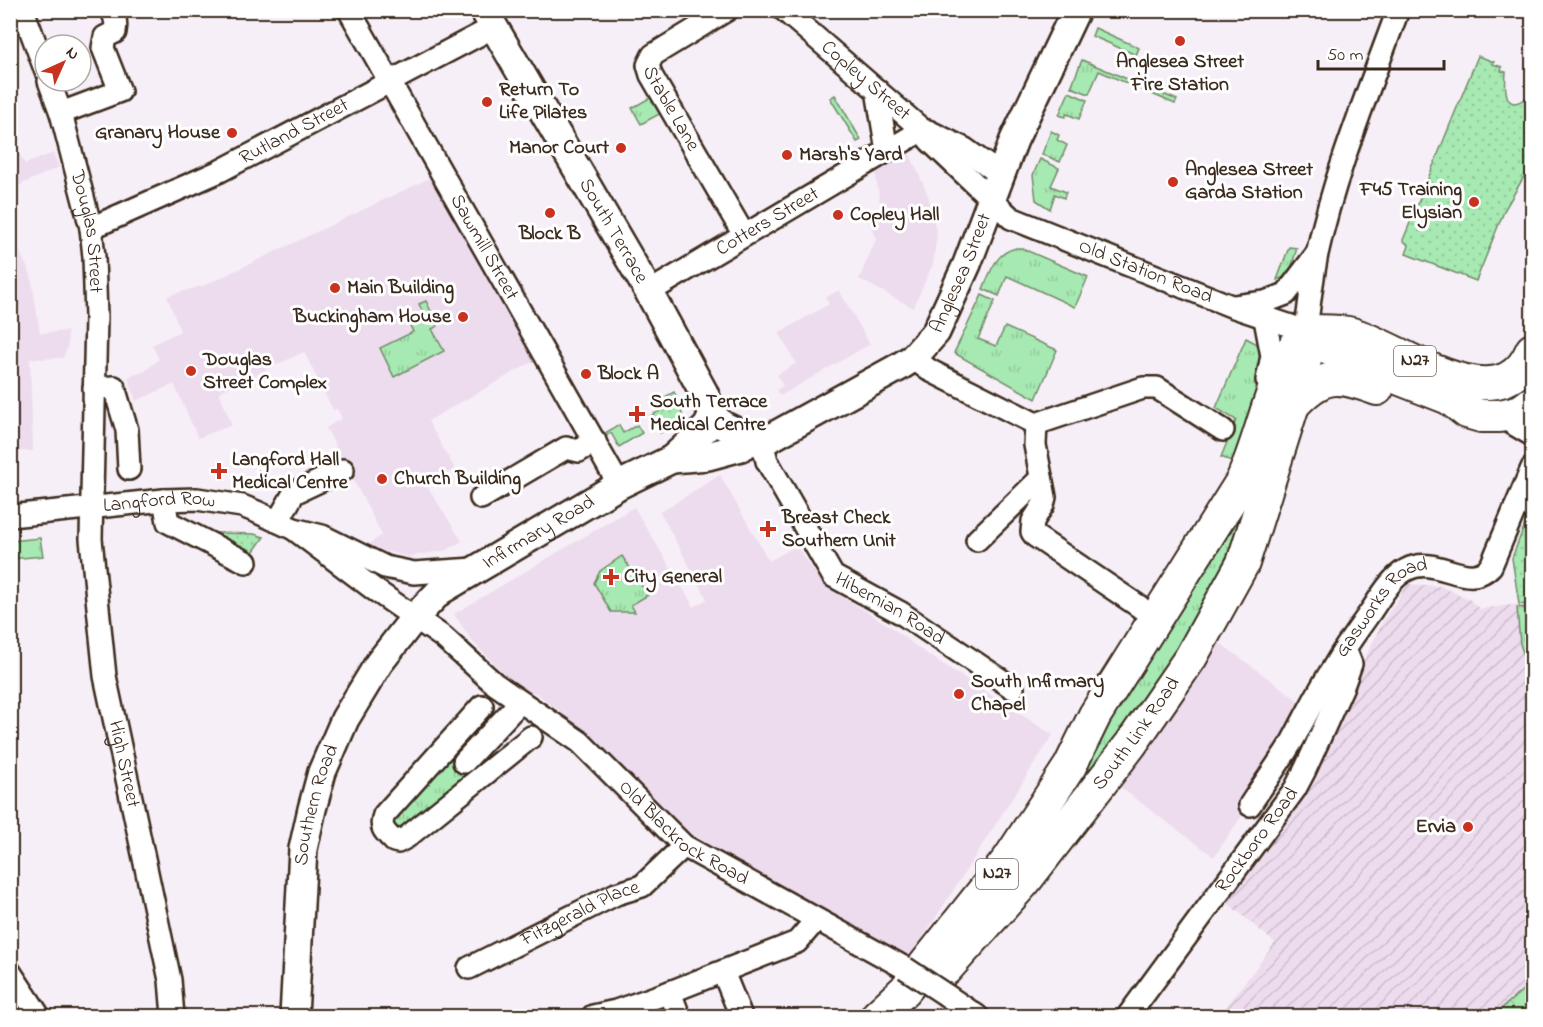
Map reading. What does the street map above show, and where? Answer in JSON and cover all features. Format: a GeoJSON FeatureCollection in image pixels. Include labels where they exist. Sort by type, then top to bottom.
{"type":"FeatureCollection","features":[{"type":"Feature","properties":{"kind":"highway","name":"N27"},"geometry":{"type":"LineString","coordinates":[[1306,331],[1351,334],[1460,381],[1472,383],[1494,383],[1503,380],[1527,359]]}},
{"type":"Feature","properties":{"kind":"highway","name":"N27"},"geometry":{"type":"LineString","coordinates":[[1293,405],[1307,360],[1306,331]]}},
{"type":"Feature","properties":{"kind":"highway","name":"N27"},"geometry":{"type":"LineString","coordinates":[[1306,331],[1339,355],[1449,398],[1467,412]]}},
{"type":"Feature","properties":{"kind":"highway","name":"N27"},"geometry":{"type":"LineString","coordinates":[[877,1017],[905,990],[1009,859],[1070,766],[1095,715],[1227,506],[1254,454],[1263,422],[1288,357],[1306,331]]}},
{"type":"Feature","properties":{"kind":"highway","name":"N27"},"geometry":{"type":"LineString","coordinates":[[1293,405],[1313,386],[1339,378],[1446,413],[1467,412],[1481,416],[1500,416],[1521,411],[1532,404]]}},
{"type":"Feature","properties":{"kind":"highway","name":"South Link Road"},"geometry":{"type":"LineString","coordinates":[[903,1017],[1024,880],[1131,744],[1191,657],[1243,563],[1293,405]]}},
{"type":"Feature","properties":{"kind":"main road","name":"Anglesea Street"},"geometry":{"type":"LineString","coordinates":[[755,441],[786,430],[914,358],[936,332],[950,303],[1014,140],[1076,10]]}},
{"type":"Feature","properties":{"kind":"main road","name":"South Terrace"},"geometry":{"type":"LineString","coordinates":[[489,19],[649,292],[704,393],[713,415]]}},
{"type":"Feature","properties":{"kind":"main road"},"geometry":{"type":"LineString","coordinates":[[713,415],[722,425],[755,441]]}},
{"type":"Feature","properties":{"kind":"main road","name":"Infirmary Road"},"geometry":{"type":"LineString","coordinates":[[415,617],[440,591],[475,569],[619,485],[672,459],[707,427],[713,415]]}},
{"type":"Feature","properties":{"kind":"main road","name":"Infirmary Road"},"geometry":{"type":"LineString","coordinates":[[672,459],[708,456],[755,441]]}},
{"type":"Feature","properties":{"kind":"main road","name":"Southern Road"},"geometry":{"type":"LineString","coordinates":[[294,1017],[303,849],[322,772],[356,701],[379,663],[415,617]]}},
{"type":"Feature","properties":{"kind":"street"},"geometry":{"type":"LineString","coordinates":[[23,10],[33,37]]}},
{"type":"Feature","properties":{"kind":"street"},"geometry":{"type":"LineString","coordinates":[[61,112],[120,91],[103,48],[105,37],[115,32],[117,22],[112,10]]}},
{"type":"Feature","properties":{"kind":"street","name":"Sawmill Street"},"geometry":{"type":"LineString","coordinates":[[349,10],[587,446],[619,485]]}},
{"type":"Feature","properties":{"kind":"street","name":"Stable Lane"},"geometry":{"type":"LineString","coordinates":[[727,10],[653,56],[648,65],[651,75],[744,235]]}},
{"type":"Feature","properties":{"kind":"street"},"geometry":{"type":"LineString","coordinates":[[1306,331],[1317,253],[1345,157],[1398,10]]}},
{"type":"Feature","properties":{"kind":"street","name":"Copley Street"},"geometry":{"type":"LineString","coordinates":[[795,14],[919,127],[964,148],[997,187]]}},
{"type":"Feature","properties":{"kind":"street","name":"Rutland Street"},"geometry":{"type":"LineString","coordinates":[[92,228],[220,171],[389,82],[489,19]]}},
{"type":"Feature","properties":{"kind":"street"},"geometry":{"type":"LineString","coordinates":[[878,90],[887,151]]}},
{"type":"Feature","properties":{"kind":"street","name":"Douglas Street"},"geometry":{"type":"LineString","coordinates":[[54,93],[61,112],[92,228],[96,317],[91,507]]}},
{"type":"Feature","properties":{"kind":"street","name":"Cotters Street"},"geometry":{"type":"LineString","coordinates":[[649,292],[914,135],[919,127]]}},
{"type":"Feature","properties":{"kind":"street","name":"Old Station Road"},"geometry":{"type":"LineString","coordinates":[[997,187],[1011,218],[1231,306],[1306,331]]}},
{"type":"Feature","properties":{"kind":"street"},"geometry":{"type":"LineString","coordinates":[[1231,306],[1265,302],[1286,294],[1317,253]]}},
{"type":"Feature","properties":{"kind":"street"},"geometry":{"type":"LineString","coordinates":[[1263,422],[1265,392],[1272,356],[1265,319]]}},
{"type":"Feature","properties":{"kind":"street"},"geometry":{"type":"LineString","coordinates":[[914,358],[929,370],[1036,424],[1143,388],[1157,388],[1223,430]]}},
{"type":"Feature","properties":{"kind":"street"},"geometry":{"type":"LineString","coordinates":[[94,388],[114,387],[127,430],[129,470]]}},
{"type":"Feature","properties":{"kind":"street"},"geometry":{"type":"LineString","coordinates":[[1500,416],[1533,435]]}},
{"type":"Feature","properties":{"kind":"street"},"geometry":{"type":"LineString","coordinates":[[1036,424],[1035,446],[1045,497],[1032,531],[1035,536],[1140,607]]}},
{"type":"Feature","properties":{"kind":"street","name":"Hibernian Road"},"geometry":{"type":"LineString","coordinates":[[755,441],[833,576],[901,613],[1013,688]]}},
{"type":"Feature","properties":{"kind":"street"},"geometry":{"type":"LineString","coordinates":[[482,498],[566,448],[587,446]]}},
{"type":"Feature","properties":{"kind":"street","name":"Gasworks Road"},"geometry":{"type":"LineString","coordinates":[[1250,805],[1291,743],[1345,649],[1386,590],[1407,569],[1431,565],[1474,576],[1487,571],[1533,468]]}},
{"type":"Feature","properties":{"kind":"street"},"geometry":{"type":"LineString","coordinates":[[286,525],[294,493],[343,470]]}},
{"type":"Feature","properties":{"kind":"street"},"geometry":{"type":"LineString","coordinates":[[977,540],[1041,478]]}},
{"type":"Feature","properties":{"kind":"street","name":"Langford Row"},"geometry":{"type":"LineString","coordinates":[[10,516],[164,500],[197,499],[242,506],[286,525],[322,536],[385,567],[400,571],[433,572],[475,569]]}},
{"type":"Feature","properties":{"kind":"street"},"geometry":{"type":"LineString","coordinates":[[164,500],[168,522],[246,562]]}},
{"type":"Feature","properties":{"kind":"street","name":"High Street"},"geometry":{"type":"LineString","coordinates":[[91,507],[94,582],[105,676],[170,981],[173,1017]]}},
{"type":"Feature","properties":{"kind":"street","name":"Langford Row"},"geometry":{"type":"LineString","coordinates":[[286,525],[415,617]]}},
{"type":"Feature","properties":{"kind":"street","name":"Old Blackrock Road"},"geometry":{"type":"LineString","coordinates":[[415,617],[443,637],[487,677],[580,742],[684,846],[905,968],[950,1004],[977,1017]]}},
{"type":"Feature","properties":{"kind":"street","name":"Rockboro Road"},"geometry":{"type":"LineString","coordinates":[[1128,1017],[1294,789],[1343,686],[1351,664],[1345,649]]}},
{"type":"Feature","properties":{"kind":"street"},"geometry":{"type":"LineString","coordinates":[[464,762],[520,702]]}},
{"type":"Feature","properties":{"kind":"street"},"geometry":{"type":"LineString","coordinates":[[482,706],[384,815],[382,829],[393,841],[398,842],[407,837],[531,737]]}},
{"type":"Feature","properties":{"kind":"street"},"geometry":{"type":"LineString","coordinates":[[446,744],[480,779]]}},
{"type":"Feature","properties":{"kind":"street","name":"Fitzgerald Place"},"geometry":{"type":"LineString","coordinates":[[469,968],[616,894],[642,886],[684,846]]}},
{"type":"Feature","properties":{"kind":"street"},"geometry":{"type":"LineString","coordinates":[[597,1010],[670,992],[797,942],[816,920]]}},
{"type":"Feature","properties":{"kind":"street"},"geometry":{"type":"LineString","coordinates":[[10,972],[39,1017]]}},
{"type":"Feature","properties":{"kind":"street"},"geometry":{"type":"LineString","coordinates":[[723,972],[741,1017]]}},
{"type":"Feature","properties":{"kind":"street"},"geometry":{"type":"LineString","coordinates":[[670,992],[679,1017]]}},
{"type":"Feature","properties":{"kind":"shaded area"},"geometry":{"type":"Polygon","coordinates":[[[11,138],[25,164],[53,153],[59,167],[11,189],[11,138]]]}},
{"type":"Feature","properties":{"kind":"shaded area"},"geometry":{"type":"Polygon","coordinates":[[[909,152],[928,195],[937,235],[933,264],[913,308],[859,279],[876,239],[868,218],[881,211],[875,170],[909,152]]]}},
{"type":"Feature","properties":{"kind":"shaded area"},"geometry":{"type":"Polygon","coordinates":[[[432,177],[534,361],[428,421],[455,469],[427,486],[462,541],[447,550],[408,557],[384,551],[369,544],[382,535],[326,428],[342,418],[337,409],[333,410],[304,352],[219,392],[232,425],[198,438],[174,384],[136,401],[128,377],[145,371],[159,359],[152,345],[180,331],[167,296],[205,285],[432,177]]]}},
{"type":"Feature","properties":{"kind":"shaded area"},"geometry":{"type":"Polygon","coordinates":[[[11,220],[22,257],[31,275],[40,333],[67,331],[68,346],[63,358],[30,359],[33,451],[11,451],[11,220]]]}},
{"type":"Feature","properties":{"kind":"shaded area"},"geometry":{"type":"Polygon","coordinates":[[[839,290],[870,344],[780,396],[776,390],[783,386],[777,375],[796,363],[779,333],[829,304],[825,298],[839,290]]]}},
{"type":"Feature","properties":{"kind":"shaded area"},"geometry":{"type":"Polygon","coordinates":[[[720,475],[769,561],[796,546],[825,586],[890,626],[921,650],[1053,735],[911,956],[793,894],[687,831],[574,723],[536,693],[524,690],[508,678],[472,641],[454,614],[634,507],[694,607],[707,599],[660,512],[720,475]]]}},
{"type":"Feature","properties":{"kind":"shaded area"},"geometry":{"type":"Polygon","coordinates":[[[1408,584],[1441,586],[1469,599],[1480,609],[1519,604],[1532,605],[1532,1016],[1219,1016],[1275,943],[1224,900],[1351,687],[1382,623],[1408,584]]]}},
{"type":"Feature","properties":{"kind":"shaded area"},"geometry":{"type":"Polygon","coordinates":[[[1205,632],[1310,709],[1291,743],[1214,857],[1105,776],[1205,632]]]}},
{"type":"Feature","properties":{"kind":"green space"},"geometry":{"type":"Polygon","coordinates":[[[1095,28],[1139,48],[1136,55],[1092,36],[1095,28]]]}},
{"type":"Feature","properties":{"kind":"green space"},"geometry":{"type":"Polygon","coordinates":[[[1478,56],[1494,62],[1493,64],[1502,67],[1501,71],[1506,72],[1507,95],[1512,103],[1517,103],[1532,93],[1532,163],[1505,209],[1476,281],[1406,254],[1409,246],[1403,240],[1478,56]]]}},
{"type":"Feature","properties":{"kind":"green space"},"geometry":{"type":"Polygon","coordinates":[[[1082,60],[1177,100],[1175,104],[1099,71],[1089,94],[1071,87],[1082,60]]]}},
{"type":"Feature","properties":{"kind":"green space"},"geometry":{"type":"Polygon","coordinates":[[[1069,92],[1087,100],[1079,119],[1067,114],[1065,117],[1059,115],[1069,92]]]}},
{"type":"Feature","properties":{"kind":"green space"},"geometry":{"type":"Polygon","coordinates":[[[835,95],[861,140],[857,142],[830,98],[835,95]]]}},
{"type":"Feature","properties":{"kind":"green space"},"geometry":{"type":"Polygon","coordinates":[[[653,96],[663,112],[641,124],[632,108],[653,96]]]}},
{"type":"Feature","properties":{"kind":"green space"},"geometry":{"type":"Polygon","coordinates":[[[1051,131],[1059,135],[1057,140],[1067,145],[1060,162],[1042,154],[1051,131]]]}},
{"type":"Feature","properties":{"kind":"green space"},"geometry":{"type":"Polygon","coordinates":[[[1040,159],[1059,168],[1051,186],[1066,192],[1064,198],[1055,194],[1050,209],[1036,200],[1033,175],[1040,159]]]}},
{"type":"Feature","properties":{"kind":"green space"},"geometry":{"type":"Polygon","coordinates":[[[1289,247],[1297,248],[1289,275],[1277,280],[1289,247]]]}},
{"type":"Feature","properties":{"kind":"green space"},"geometry":{"type":"Polygon","coordinates":[[[1016,248],[1021,248],[1088,277],[1075,307],[1007,276],[999,296],[983,289],[998,258],[1016,248]]]}},
{"type":"Feature","properties":{"kind":"green space"},"geometry":{"type":"Polygon","coordinates":[[[982,295],[995,301],[978,339],[996,346],[1005,327],[1057,350],[1036,399],[954,353],[982,295]]]}},
{"type":"Feature","properties":{"kind":"green space"},"geometry":{"type":"Polygon","coordinates":[[[426,301],[438,326],[432,329],[444,351],[394,377],[380,348],[413,332],[408,321],[423,313],[419,304],[426,301]]]}},
{"type":"Feature","properties":{"kind":"green space"},"geometry":{"type":"Polygon","coordinates":[[[1246,338],[1261,346],[1262,381],[1234,462],[1221,457],[1236,420],[1216,408],[1246,338]]]}},
{"type":"Feature","properties":{"kind":"green space"},"geometry":{"type":"Polygon","coordinates":[[[674,392],[681,409],[681,421],[660,433],[650,416],[660,411],[656,402],[674,392]]]}},
{"type":"Feature","properties":{"kind":"green space"},"geometry":{"type":"Polygon","coordinates":[[[619,425],[623,433],[637,425],[642,433],[619,447],[611,433],[604,437],[603,434],[619,425]]]}},
{"type":"Feature","properties":{"kind":"green space"},"geometry":{"type":"Polygon","coordinates":[[[1532,506],[1532,605],[1519,604],[1512,558],[1532,506]]]}},
{"type":"Feature","properties":{"kind":"green space"},"geometry":{"type":"Polygon","coordinates":[[[1235,516],[1243,521],[1199,615],[1160,681],[1022,871],[1066,792],[1235,516]]]}},
{"type":"Feature","properties":{"kind":"green space"},"geometry":{"type":"Polygon","coordinates":[[[188,532],[254,534],[264,537],[246,562],[188,532]]]}},
{"type":"Feature","properties":{"kind":"green space"},"geometry":{"type":"Polygon","coordinates":[[[40,538],[43,556],[11,559],[11,541],[40,538]]]}},
{"type":"Feature","properties":{"kind":"green space"},"geometry":{"type":"Polygon","coordinates":[[[622,556],[648,595],[631,605],[635,612],[611,612],[594,583],[600,571],[622,556]]]}},
{"type":"Feature","properties":{"kind":"green space"},"geometry":{"type":"Polygon","coordinates":[[[1517,607],[1532,609],[1532,677],[1520,644],[1517,607]]]}},
{"type":"Feature","properties":{"kind":"green space"},"geometry":{"type":"Polygon","coordinates":[[[448,756],[469,775],[396,836],[386,821],[448,756]]]}},
{"type":"Feature","properties":{"kind":"green space"},"geometry":{"type":"Polygon","coordinates":[[[1532,982],[1532,1016],[1493,1016],[1532,982]]]}},
{"type":"Feature","properties":{"kind":"place","name":"Anglesea Street Fire Station"},"geometry":{"type":"Point","coordinates":[1180,41]}},
{"type":"Feature","properties":{"kind":"place","name":"Return To Life Pilates"},"geometry":{"type":"Point","coordinates":[487,102]}},
{"type":"Feature","properties":{"kind":"place","name":"Granary House"},"geometry":{"type":"Point","coordinates":[232,133]}},
{"type":"Feature","properties":{"kind":"place","name":"Manor Court"},"geometry":{"type":"Point","coordinates":[621,148]}},
{"type":"Feature","properties":{"kind":"place","name":"Marsh's Yard"},"geometry":{"type":"Point","coordinates":[787,155]}},
{"type":"Feature","properties":{"kind":"place","name":"Anglesea Street Garda Station"},"geometry":{"type":"Point","coordinates":[1173,182]}},
{"type":"Feature","properties":{"kind":"place","name":"F45 Training Elysian"},"geometry":{"type":"Point","coordinates":[1474,202]}},
{"type":"Feature","properties":{"kind":"place","name":"Block B"},"geometry":{"type":"Point","coordinates":[550,213]}},
{"type":"Feature","properties":{"kind":"place","name":"Copley Hall"},"geometry":{"type":"Point","coordinates":[838,215]}},
{"type":"Feature","properties":{"kind":"place","name":"Main Building"},"geometry":{"type":"Point","coordinates":[335,288]}},
{"type":"Feature","properties":{"kind":"place","name":"Buckingham House"},"geometry":{"type":"Point","coordinates":[463,317]}},
{"type":"Feature","properties":{"kind":"place","name":"Douglas Street Complex"},"geometry":{"type":"Point","coordinates":[191,371]}},
{"type":"Feature","properties":{"kind":"place","name":"Block A"},"geometry":{"type":"Point","coordinates":[586,374]}},
{"type":"Feature","properties":{"kind":"place","name":"South Terrace Medical Centre"},"geometry":{"type":"Point","coordinates":[637,414]}},
{"type":"Feature","properties":{"kind":"place","name":"Langford Hall Medical Centre"},"geometry":{"type":"Point","coordinates":[219,471]}},
{"type":"Feature","properties":{"kind":"place","name":"Church Building"},"geometry":{"type":"Point","coordinates":[382,479]}},
{"type":"Feature","properties":{"kind":"place","name":"Breast Check Southern Unit"},"geometry":{"type":"Point","coordinates":[768,529]}},
{"type":"Feature","properties":{"kind":"place","name":"City General"},"geometry":{"type":"Point","coordinates":[611,577]}},
{"type":"Feature","properties":{"kind":"place","name":"South Infirmary Chapel"},"geometry":{"type":"Point","coordinates":[959,694]}},
{"type":"Feature","properties":{"kind":"place","name":"Ervia"},"geometry":{"type":"Point","coordinates":[1468,827]}}]}
